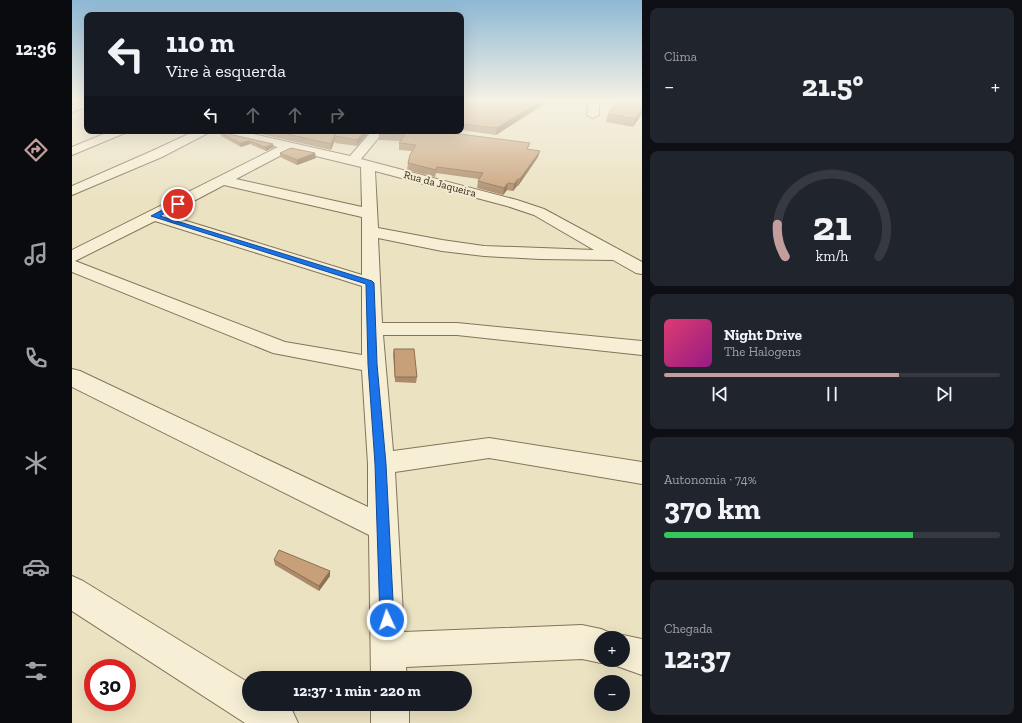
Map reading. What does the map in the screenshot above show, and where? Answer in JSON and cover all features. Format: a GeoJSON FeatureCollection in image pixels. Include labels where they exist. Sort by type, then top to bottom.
{"type":"FeatureCollection","features":[{"type":"Feature","properties":{"kind":"street"},"geometry":{"type":"LineString","coordinates":[[72,151],[114,134]]}},
{"type":"Feature","properties":{"kind":"street"},"geometry":{"type":"LineString","coordinates":[[72,191],[157,154],[198,134]]}},
{"type":"Feature","properties":{"kind":"street","name":"Rua da Jaqueira"},"geometry":{"type":"LineString","coordinates":[[248,134],[512,203],[539,212],[642,269]]}},
{"type":"Feature","properties":{"kind":"street"},"geometry":{"type":"LineString","coordinates":[[376,134],[361,163],[370,222],[371,329],[381,464],[389,664],[582,642],[594,645]]}},
{"type":"Feature","properties":{"kind":"street"},"geometry":{"type":"LineString","coordinates":[[72,257],[224,181],[290,146]]}},
{"type":"Feature","properties":{"kind":"street"},"geometry":{"type":"LineString","coordinates":[[224,181],[370,222],[428,243],[467,249],[535,254],[617,255]]}},
{"type":"Feature","properties":{"kind":"street"},"geometry":{"type":"LineString","coordinates":[[154,216],[370,283]]}},
{"type":"Feature","properties":{"kind":"street"},"geometry":{"type":"LineString","coordinates":[[72,266],[281,348],[373,364]]}},
{"type":"Feature","properties":{"kind":"street"},"geometry":{"type":"LineString","coordinates":[[371,329],[457,329],[642,348]]}},
{"type":"Feature","properties":{"kind":"street"},"geometry":{"type":"LineString","coordinates":[[72,376],[383,528]]}},
{"type":"Feature","properties":{"kind":"street"},"geometry":{"type":"LineString","coordinates":[[381,464],[489,448],[642,473]]}},
{"type":"Feature","properties":{"kind":"street"},"geometry":{"type":"LineString","coordinates":[[72,592],[242,700]]}},
{"type":"Feature","properties":{"kind":"street"},"geometry":{"type":"LineString","coordinates":[[630,654],[642,657]]}},
{"type":"Feature","properties":{"kind":"street"},"geometry":{"type":"LineString","coordinates":[[260,711],[280,723]]}},
{"type":"Feature","properties":{"kind":"street"},"geometry":{"type":"LineString","coordinates":[[390,711],[390,723]]}},
{"type":"Feature","properties":{"kind":"building"},"geometry":{"type":"Polygon","coordinates":[[[224,134],[273,144],[265,147],[249,141],[240,143],[224,134]]]}},
{"type":"Feature","properties":{"kind":"building"},"geometry":{"type":"Polygon","coordinates":[[[287,134],[335,134],[331,144],[287,134]]]}},
{"type":"Feature","properties":{"kind":"building"},"geometry":{"type":"Polygon","coordinates":[[[335,134],[362,134],[357,140],[335,136],[335,134]]]}},
{"type":"Feature","properties":{"kind":"building"},"geometry":{"type":"Polygon","coordinates":[[[379,134],[460,134],[530,143],[527,149],[540,151],[520,179],[518,179],[514,184],[508,183],[504,188],[478,181],[483,173],[437,167],[436,170],[408,163],[410,155],[416,145],[399,143],[405,135],[379,134]]]}},
{"type":"Feature","properties":{"kind":"building"},"geometry":{"type":"Polygon","coordinates":[[[291,148],[315,153],[297,160],[280,153],[291,148]]]}},
{"type":"Feature","properties":{"kind":"building"},"geometry":{"type":"Polygon","coordinates":[[[394,349],[414,349],[417,377],[395,377],[394,349]]]}},
{"type":"Feature","properties":{"kind":"building"},"geometry":{"type":"Polygon","coordinates":[[[279,550],[330,571],[319,586],[274,560],[279,550]]]}},
{"type":"Feature","properties":{"kind":"route"},"geometry":{"type":"LineString","coordinates":[[178,204],[154,216],[370,283],[373,364],[381,464],[387,620]]}}]}
